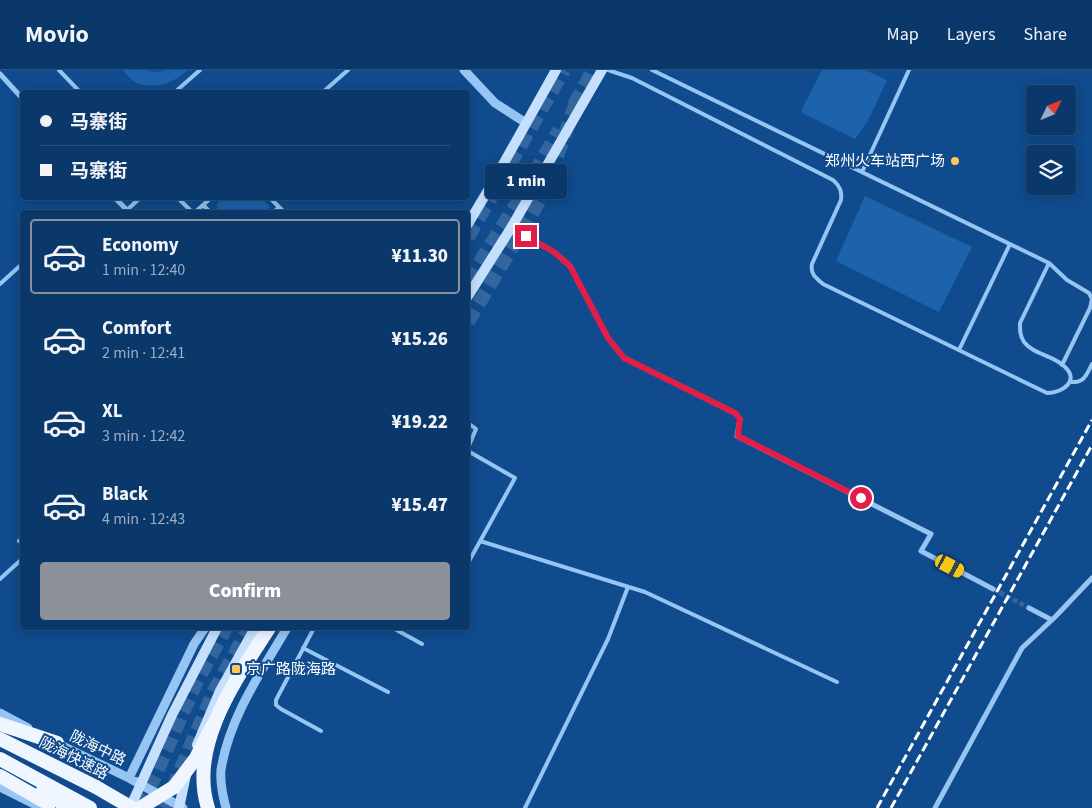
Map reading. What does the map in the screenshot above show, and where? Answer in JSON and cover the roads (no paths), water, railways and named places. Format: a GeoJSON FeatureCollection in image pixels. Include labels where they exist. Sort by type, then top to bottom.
{"type":"FeatureCollection","features":[{"type":"Feature","properties":{"kind":"highway"},"geometry":{"type":"LineString","coordinates":[[140,808],[174,787],[196,758],[245,666],[268,630]]}},
{"type":"Feature","properties":{"kind":"highway"},"geometry":{"type":"LineString","coordinates":[[0,724],[57,743]]}},
{"type":"Feature","properties":{"kind":"highway"},"geometry":{"type":"LineString","coordinates":[[208,808],[204,792],[204,769],[213,724]]}},
{"type":"Feature","properties":{"kind":"highway","name":"陇海快速路"},"geometry":{"type":"LineString","coordinates":[[0,739],[88,783],[131,808]]}},
{"type":"Feature","properties":{"kind":"highway"},"geometry":{"type":"LineString","coordinates":[[4,761],[69,808]]}},
{"type":"Feature","properties":{"kind":"highway"},"geometry":{"type":"LineString","coordinates":[[4,761],[90,808]]}},
{"type":"Feature","properties":{"kind":"highway"},"geometry":{"type":"LineString","coordinates":[[0,776],[43,799],[54,808]]}},
{"type":"Feature","properties":{"kind":"main road"},"geometry":{"type":"LineString","coordinates":[[470,221],[556,70]]}},
{"type":"Feature","properties":{"kind":"main road"},"geometry":{"type":"LineString","coordinates":[[470,293],[511,228],[602,70]]}},
{"type":"Feature","properties":{"kind":"main road"},"geometry":{"type":"LineString","coordinates":[[131,808],[172,715],[216,630]]}},
{"type":"Feature","properties":{"kind":"main road"},"geometry":{"type":"LineString","coordinates":[[180,807],[185,775],[204,727],[220,691],[255,630]]}},
{"type":"Feature","properties":{"kind":"street"},"geometry":{"type":"LineString","coordinates":[[464,70],[496,103],[526,123]]}},
{"type":"Feature","properties":{"kind":"street"},"geometry":{"type":"LineString","coordinates":[[0,74],[20,96]]}},
{"type":"Feature","properties":{"kind":"street"},"geometry":{"type":"LineString","coordinates":[[117,200],[127,210]]}},
{"type":"Feature","properties":{"kind":"street"},"geometry":{"type":"LineString","coordinates":[[511,228],[554,252],[570,266],[608,338],[624,358],[735,413],[740,419],[738,436],[931,534],[921,552],[993,588]]}},
{"type":"Feature","properties":{"kind":"street"},"geometry":{"type":"LineString","coordinates":[[935,808],[1022,648],[1092,578]]}},
{"type":"Feature","properties":{"kind":"street"},"geometry":{"type":"LineString","coordinates":[[1029,608],[1052,620]]}},
{"type":"Feature","properties":{"kind":"street"},"geometry":{"type":"LineString","coordinates":[[129,778],[194,644],[204,630]]}},
{"type":"Feature","properties":{"kind":"street"},"geometry":{"type":"LineString","coordinates":[[226,808],[221,772],[228,743],[240,709],[286,630]]}},
{"type":"Feature","properties":{"kind":"street","name":"陇海中路"},"geometry":{"type":"LineString","coordinates":[[0,713],[129,778],[180,807]]}},
{"type":"Feature","properties":{"kind":"street"},"geometry":{"type":"LineString","coordinates":[[0,787],[42,808]]}},
{"type":"Feature","properties":{"kind":"lane"},"geometry":{"type":"LineString","coordinates":[[59,70],[78,90]]}},
{"type":"Feature","properties":{"kind":"lane"},"geometry":{"type":"LineString","coordinates":[[177,90],[200,70]]}},
{"type":"Feature","properties":{"kind":"lane"},"geometry":{"type":"LineString","coordinates":[[326,90],[348,70]]}},
{"type":"Feature","properties":{"kind":"lane"},"geometry":{"type":"LineString","coordinates":[[608,70],[632,78],[833,180],[839,185],[842,193],[841,200],[811,270],[814,276],[823,284],[1047,393],[1057,393],[1063,390],[1070,382],[1070,375],[1062,365],[1038,353],[1025,343],[1020,334],[1020,323],[1049,263]]}},
{"type":"Feature","properties":{"kind":"lane"},"geometry":{"type":"LineString","coordinates":[[652,70],[1049,263],[1067,280],[1089,293],[1092,299],[1090,308],[1062,365]]}},
{"type":"Feature","properties":{"kind":"lane"},"geometry":{"type":"LineString","coordinates":[[862,172],[909,70]]}},
{"type":"Feature","properties":{"kind":"lane"},"geometry":{"type":"LineString","coordinates":[[129,210],[138,200]]}},
{"type":"Feature","properties":{"kind":"lane"},"geometry":{"type":"LineString","coordinates":[[180,200],[191,210]]}},
{"type":"Feature","properties":{"kind":"lane"},"geometry":{"type":"LineString","coordinates":[[196,210],[209,200]]}},
{"type":"Feature","properties":{"kind":"lane"},"geometry":{"type":"LineString","coordinates":[[272,200],[282,210]]}},
{"type":"Feature","properties":{"kind":"lane"},"geometry":{"type":"LineString","coordinates":[[203,205],[208,210]]}},
{"type":"Feature","properties":{"kind":"lane"},"geometry":{"type":"LineString","coordinates":[[276,210],[280,207]]}},
{"type":"Feature","properties":{"kind":"lane"},"geometry":{"type":"LineString","coordinates":[[959,350],[1010,244]]}},
{"type":"Feature","properties":{"kind":"lane"},"geometry":{"type":"LineString","coordinates":[[0,284],[20,266]]}},
{"type":"Feature","properties":{"kind":"lane"},"geometry":{"type":"LineString","coordinates":[[1070,382],[1078,383],[1082,380],[1092,364]]}},
{"type":"Feature","properties":{"kind":"lane"},"geometry":{"type":"LineString","coordinates":[[470,425],[476,428],[470,444]]}},
{"type":"Feature","properties":{"kind":"lane"},"geometry":{"type":"LineString","coordinates":[[470,451],[515,478],[470,558]]}},
{"type":"Feature","properties":{"kind":"lane"},"geometry":{"type":"LineString","coordinates":[[480,541],[645,592],[837,682]]}},
{"type":"Feature","properties":{"kind":"lane"},"geometry":{"type":"LineString","coordinates":[[0,579],[20,561]]}},
{"type":"Feature","properties":{"kind":"lane"},"geometry":{"type":"LineString","coordinates":[[525,808],[608,640],[628,587]]}},
{"type":"Feature","properties":{"kind":"lane"},"geometry":{"type":"LineString","coordinates":[[313,630],[276,700],[276,705],[321,731]]}},
{"type":"Feature","properties":{"kind":"lane"},"geometry":{"type":"LineString","coordinates":[[397,630],[422,644]]}},
{"type":"Feature","properties":{"kind":"lane"},"geometry":{"type":"LineString","coordinates":[[303,648],[388,692]]}},
{"type":"Feature","properties":{"kind":"tunnel"},"geometry":{"type":"LineString","coordinates":[[470,234],[564,70]]}},
{"type":"Feature","properties":{"kind":"tunnel"},"geometry":{"type":"LineString","coordinates":[[574,105],[593,70]]}},
{"type":"Feature","properties":{"kind":"tunnel"},"geometry":{"type":"LineString","coordinates":[[470,319],[544,193],[578,97]]}},
{"type":"Feature","properties":{"kind":"tunnel"},"geometry":{"type":"LineString","coordinates":[[470,278],[525,190],[559,130]]}},
{"type":"Feature","properties":{"kind":"tunnel"},"geometry":{"type":"LineString","coordinates":[[993,589],[1029,608]]}},
{"type":"Feature","properties":{"kind":"tunnel"},"geometry":{"type":"LineString","coordinates":[[141,808],[196,683],[225,630]]}},
{"type":"Feature","properties":{"kind":"tunnel"},"geometry":{"type":"LineString","coordinates":[[164,808],[215,689],[248,630]]}},
{"type":"Feature","properties":{"kind":"railway"},"geometry":{"type":"LineString","coordinates":[[877,808],[1092,420]]}},
{"type":"Feature","properties":{"kind":"railway"},"geometry":{"type":"LineString","coordinates":[[891,808],[1092,445]]}},
{"type":"Feature","properties":{"kind":"place","name":"郑州火车站西广场"},"geometry":{"type":"Point","coordinates":[955,161]}},
{"type":"Feature","properties":{"kind":"place","name":"京广路陇海路"},"geometry":{"type":"Point","coordinates":[236,669]}}]}
